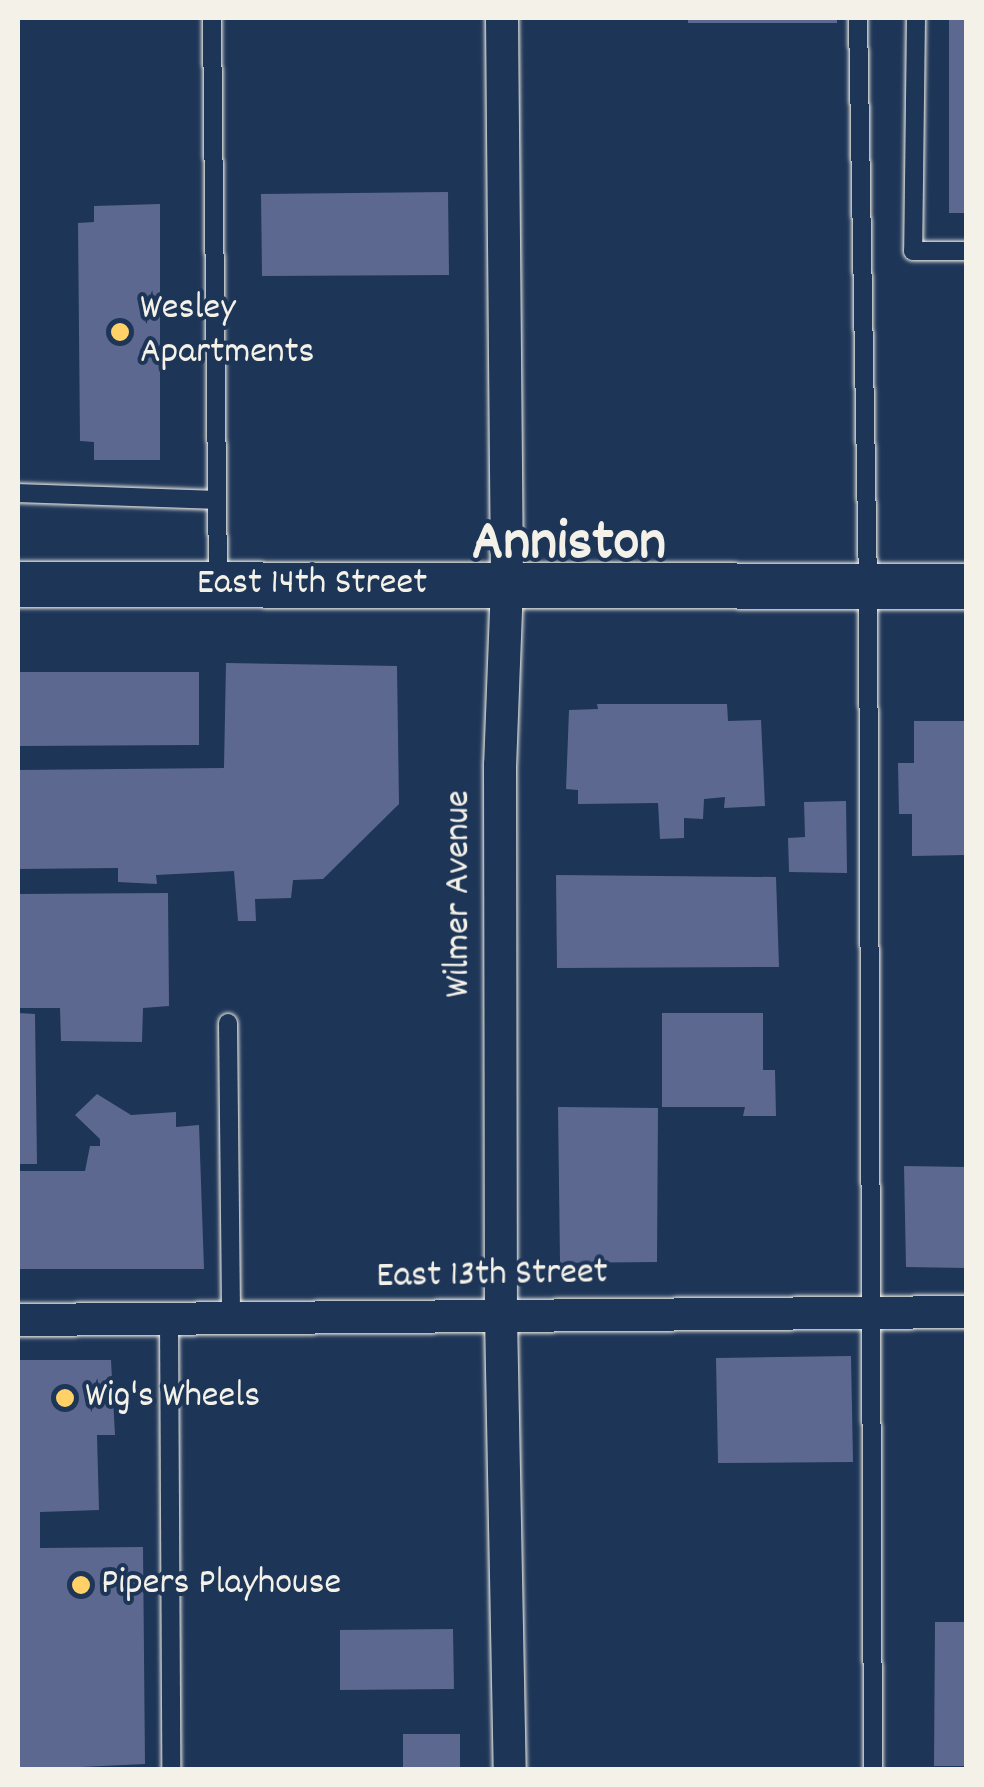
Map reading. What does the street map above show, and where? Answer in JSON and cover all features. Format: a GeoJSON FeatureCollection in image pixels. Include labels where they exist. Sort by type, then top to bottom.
{"type":"FeatureCollection","features":[{"type":"Feature","properties":{"kind":"street","name":"Wilmer Avenue"},"geometry":{"type":"LineString","coordinates":[[502,18],[507,585],[500,765],[501,1316],[510,1770]]}},
{"type":"Feature","properties":{"kind":"street","name":"East 14th Street"},"geometry":{"type":"LineString","coordinates":[[18,584],[966,586]]}},
{"type":"Feature","properties":{"kind":"street","name":"East 13th Street"},"geometry":{"type":"LineString","coordinates":[[18,1320],[966,1312]]}},
{"type":"Feature","properties":{"kind":"lane"},"geometry":{"type":"LineString","coordinates":[[212,18],[218,584]]}},
{"type":"Feature","properties":{"kind":"lane"},"geometry":{"type":"LineString","coordinates":[[858,18],[868,586],[873,1770]]}},
{"type":"Feature","properties":{"kind":"lane"},"geometry":{"type":"LineString","coordinates":[[916,18],[913,251],[966,250]]}},
{"type":"Feature","properties":{"kind":"lane"},"geometry":{"type":"LineString","coordinates":[[18,493],[217,500]]}},
{"type":"Feature","properties":{"kind":"lane"},"geometry":{"type":"LineString","coordinates":[[228,1023],[231,1318]]}},
{"type":"Feature","properties":{"kind":"lane"},"geometry":{"type":"LineString","coordinates":[[169,1319],[171,1770]]}},
{"type":"Feature","properties":{"kind":"building"},"geometry":{"type":"Polygon","coordinates":[[[688,18],[837,18],[837,23],[688,23],[688,18]]]}},
{"type":"Feature","properties":{"kind":"building"},"geometry":{"type":"Polygon","coordinates":[[[949,20],[966,20],[966,213],[949,213],[949,20]]]}},
{"type":"Feature","properties":{"kind":"building"},"geometry":{"type":"Polygon","coordinates":[[[448,192],[449,275],[262,276],[261,194],[448,192]]]}},
{"type":"Feature","properties":{"kind":"building","name":"Wesley Apartments"},"geometry":{"type":"Polygon","coordinates":[[[160,204],[160,460],[94,460],[94,442],[80,441],[78,223],[94,222],[94,206],[160,204]]]}},
{"type":"Feature","properties":{"kind":"building"},"geometry":{"type":"Polygon","coordinates":[[[226,663],[397,666],[399,804],[323,879],[293,880],[291,898],[255,899],[256,921],[238,921],[234,871],[156,875],[157,884],[118,882],[118,868],[18,869],[18,770],[224,768],[226,663]]]}},
{"type":"Feature","properties":{"kind":"building"},"geometry":{"type":"Polygon","coordinates":[[[18,672],[199,672],[199,745],[18,746],[18,672]]]}},
{"type":"Feature","properties":{"kind":"building"},"geometry":{"type":"Polygon","coordinates":[[[597,704],[727,704],[728,721],[761,720],[765,806],[724,808],[725,797],[704,799],[703,819],[684,818],[684,838],[660,839],[658,803],[578,804],[578,790],[566,789],[569,710],[598,709],[597,704]]]}},
{"type":"Feature","properties":{"kind":"building"},"geometry":{"type":"Polygon","coordinates":[[[914,721],[966,721],[966,855],[912,856],[912,814],[899,814],[898,763],[914,763],[914,721]]]}},
{"type":"Feature","properties":{"kind":"building"},"geometry":{"type":"Polygon","coordinates":[[[846,801],[847,873],[789,872],[788,838],[805,837],[804,802],[846,801]]]}},
{"type":"Feature","properties":{"kind":"building"},"geometry":{"type":"Polygon","coordinates":[[[556,875],[776,877],[779,967],[557,968],[556,875]]]}},
{"type":"Feature","properties":{"kind":"building"},"geometry":{"type":"Polygon","coordinates":[[[168,893],[169,1006],[143,1008],[142,1042],[61,1041],[60,1008],[18,1008],[18,894],[168,893]]]}},
{"type":"Feature","properties":{"kind":"building"},"geometry":{"type":"Polygon","coordinates":[[[18,1013],[35,1014],[37,1164],[18,1164],[18,1013]]]}},
{"type":"Feature","properties":{"kind":"building"},"geometry":{"type":"Polygon","coordinates":[[[662,1013],[763,1013],[763,1070],[775,1070],[776,1116],[743,1116],[745,1107],[662,1107],[662,1013]]]}},
{"type":"Feature","properties":{"kind":"building"},"geometry":{"type":"Polygon","coordinates":[[[97,1094],[131,1115],[176,1112],[176,1127],[199,1125],[204,1269],[18,1269],[18,1171],[85,1171],[90,1146],[100,1146],[100,1139],[75,1115],[97,1094]]]}},
{"type":"Feature","properties":{"kind":"building"},"geometry":{"type":"Polygon","coordinates":[[[558,1107],[658,1108],[657,1262],[560,1263],[558,1107]]]}},
{"type":"Feature","properties":{"kind":"building"},"geometry":{"type":"Polygon","coordinates":[[[904,1166],[966,1167],[966,1268],[906,1267],[904,1166]]]}},
{"type":"Feature","properties":{"kind":"building"},"geometry":{"type":"Polygon","coordinates":[[[851,1356],[853,1462],[718,1463],[716,1358],[851,1356]]]}},
{"type":"Feature","properties":{"kind":"building"},"geometry":{"type":"Polygon","coordinates":[[[18,1360],[111,1360],[115,1435],[97,1435],[99,1510],[40,1512],[40,1548],[143,1547],[145,1764],[18,1770],[18,1360]]]}},
{"type":"Feature","properties":{"kind":"building"},"geometry":{"type":"Polygon","coordinates":[[[935,1622],[966,1622],[966,1766],[934,1766],[935,1622]]]}},
{"type":"Feature","properties":{"kind":"building"},"geometry":{"type":"Polygon","coordinates":[[[453,1629],[454,1689],[340,1690],[340,1630],[453,1629]]]}},
{"type":"Feature","properties":{"kind":"building"},"geometry":{"type":"Polygon","coordinates":[[[403,1734],[460,1734],[460,1770],[403,1770],[403,1734]]]}},
{"type":"Feature","properties":{"kind":"place","name":"Wesley Apartments"},"geometry":{"type":"Point","coordinates":[120,332]}},
{"type":"Feature","properties":{"kind":"place","name":"Wig's Wheels"},"geometry":{"type":"Point","coordinates":[65,1398]}},
{"type":"Feature","properties":{"kind":"place","name":"Pipers Playhouse"},"geometry":{"type":"Point","coordinates":[81,1585]}},
{"type":"Feature","properties":{"kind":"district","name":"Anniston"},"geometry":{"type":"Point","coordinates":[569,546]}}]}
